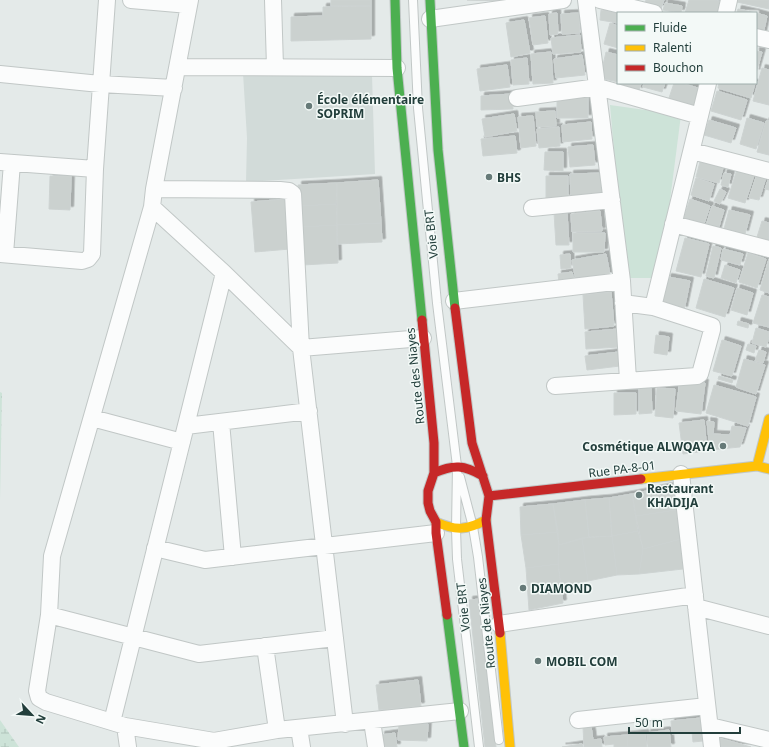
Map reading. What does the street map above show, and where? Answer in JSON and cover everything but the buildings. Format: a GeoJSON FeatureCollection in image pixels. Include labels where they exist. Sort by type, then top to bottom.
{"type":"FeatureCollection","features":[{"type":"Feature","properties":{"kind":"main road","name":"Route des Niayes"},"geometry":{"type":"LineString","coordinates":[[396,0],[397,68],[434,444],[434,473],[428,491],[428,503],[436,528],[464,747]]}},
{"type":"Feature","properties":{"kind":"main road"},"geometry":{"type":"LineString","coordinates":[[430,0],[438,150],[454,301],[472,443],[489,496]]}},
{"type":"Feature","properties":{"kind":"main road"},"geometry":{"type":"LineString","coordinates":[[769,419],[757,466],[769,469]]}},
{"type":"Feature","properties":{"kind":"main road"},"geometry":{"type":"LineString","coordinates":[[434,473],[445,467],[457,466],[473,470],[483,476]]}},
{"type":"Feature","properties":{"kind":"main road","name":"Rue PA-8-01"},"geometry":{"type":"LineString","coordinates":[[489,496],[757,466]]}},
{"type":"Feature","properties":{"kind":"main road","name":"Route de Niayes"},"geometry":{"type":"LineString","coordinates":[[489,496],[486,520],[499,624],[510,747]]}},
{"type":"Feature","properties":{"kind":"main road"},"geometry":{"type":"LineString","coordinates":[[436,528],[446,527],[464,529],[473,527],[486,520]]}},
{"type":"Feature","properties":{"kind":"street"},"geometry":{"type":"LineString","coordinates":[[95,169],[6,162],[3,254],[82,261],[92,254],[100,84],[107,0]]}},
{"type":"Feature","properties":{"kind":"street"},"geometry":{"type":"LineString","coordinates":[[131,0],[190,2],[154,189],[152,207],[52,556],[49,615],[37,691],[39,698],[46,702],[118,724],[214,744],[277,730],[460,711]]}},
{"type":"Feature","properties":{"kind":"street"},"geometry":{"type":"LineString","coordinates":[[273,0],[275,67]]}},
{"type":"Feature","properties":{"kind":"street"},"geometry":{"type":"LineString","coordinates":[[430,19],[563,0]]}},
{"type":"Feature","properties":{"kind":"street"},"geometry":{"type":"LineString","coordinates":[[586,0],[622,281],[628,380]]}},
{"type":"Feature","properties":{"kind":"street"},"geometry":{"type":"LineString","coordinates":[[600,0],[650,12]]}},
{"type":"Feature","properties":{"kind":"street"},"geometry":{"type":"LineString","coordinates":[[726,12],[729,0]]}},
{"type":"Feature","properties":{"kind":"street"},"geometry":{"type":"LineString","coordinates":[[757,37],[769,40]]}},
{"type":"Feature","properties":{"kind":"street"},"geometry":{"type":"LineString","coordinates":[[178,67],[397,68]]}},
{"type":"Feature","properties":{"kind":"street"},"geometry":{"type":"LineString","coordinates":[[0,74],[100,84],[174,88]]}},
{"type":"Feature","properties":{"kind":"street"},"geometry":{"type":"LineString","coordinates":[[653,307],[708,84]]}},
{"type":"Feature","properties":{"kind":"street"},"geometry":{"type":"LineString","coordinates":[[517,98],[598,87],[700,116]]}},
{"type":"Feature","properties":{"kind":"street"},"geometry":{"type":"LineString","coordinates":[[692,151],[769,171]]}},
{"type":"Feature","properties":{"kind":"street"},"geometry":{"type":"LineString","coordinates":[[154,189],[289,191],[294,194],[301,348],[345,724]]}},
{"type":"Feature","properties":{"kind":"street"},"geometry":{"type":"LineString","coordinates":[[532,208],[612,200]]}},
{"type":"Feature","properties":{"kind":"street"},"geometry":{"type":"LineString","coordinates":[[152,207],[224,273],[301,348],[423,338]]}},
{"type":"Feature","properties":{"kind":"street"},"geometry":{"type":"LineString","coordinates":[[673,224],[769,249]]}},
{"type":"Feature","properties":{"kind":"street"},"geometry":{"type":"LineString","coordinates":[[128,747],[118,724],[133,636],[224,273]]}},
{"type":"Feature","properties":{"kind":"street"},"geometry":{"type":"LineString","coordinates":[[454,301],[622,281]]}},
{"type":"Feature","properties":{"kind":"street"},"geometry":{"type":"LineString","coordinates":[[554,386],[696,376],[700,374],[712,326],[653,307],[623,303]]}},
{"type":"Feature","properties":{"kind":"street"},"geometry":{"type":"LineString","coordinates":[[92,418],[184,434],[221,422],[309,411]]}},
{"type":"Feature","properties":{"kind":"street"},"geometry":{"type":"LineString","coordinates":[[221,422],[233,557]]}},
{"type":"Feature","properties":{"kind":"street"},"geometry":{"type":"LineString","coordinates":[[681,474],[712,747]]}},
{"type":"Feature","properties":{"kind":"street"},"geometry":{"type":"LineString","coordinates":[[155,548],[205,560],[324,546],[436,528]]}},
{"type":"Feature","properties":{"kind":"street"},"geometry":{"type":"LineString","coordinates":[[499,624],[696,601],[769,626]]}},
{"type":"Feature","properties":{"kind":"street"},"geometry":{"type":"LineString","coordinates":[[49,615],[199,654],[335,638]]}},
{"type":"Feature","properties":{"kind":"street"},"geometry":{"type":"LineString","coordinates":[[265,646],[277,730]]}},
{"type":"Feature","properties":{"kind":"street"},"geometry":{"type":"LineString","coordinates":[[578,720],[707,706]]}},
{"type":"Feature","properties":{"kind":"street"},"geometry":{"type":"LineString","coordinates":[[372,721],[376,747]]}},
{"type":"Feature","properties":{"kind":"street"},"geometry":{"type":"LineString","coordinates":[[710,726],[769,740]]}},
{"type":"Feature","properties":{"kind":"street"},"geometry":{"type":"LineString","coordinates":[[299,728],[302,747]]}},
{"type":"Feature","properties":{"kind":"lane","name":"Voie BRT"},"geometry":{"type":"LineString","coordinates":[[413,0],[418,108],[438,303],[457,466],[457,559],[478,747]]}},
{"type":"Feature","properties":{"kind":"lane","name":"Voie BRT"},"geometry":{"type":"LineString","coordinates":[[457,466],[473,527],[478,557],[499,747]]}},
{"type":"Feature","properties":{"kind":"shaded area","name":"École élémentaire SOPRIM"},"geometry":{"type":"Polygon","coordinates":[[[243,73],[372,75],[375,174],[246,182],[247,138],[243,73]]]}},
{"type":"Feature","properties":{"kind":"green space"},"geometry":{"type":"Polygon","coordinates":[[[610,105],[681,115],[660,278],[625,278],[610,105]]]}},
{"type":"Feature","properties":{"kind":"green space"},"geometry":{"type":"Polygon","coordinates":[[[0,392],[2,393],[0,501],[0,392]]]}},
{"type":"Feature","properties":{"kind":"green space"},"geometry":{"type":"Polygon","coordinates":[[[0,720],[19,747],[0,747],[0,720]]]}},
{"type":"Feature","properties":{"kind":"traffic: fast"},"geometry":{"type":"LineString","coordinates":[[395,0],[397,68],[422,320]]}},
{"type":"Feature","properties":{"kind":"traffic: fast"},"geometry":{"type":"LineString","coordinates":[[430,0],[438,150],[455,308]]}},
{"type":"Feature","properties":{"kind":"traffic: fast"},"geometry":{"type":"LineString","coordinates":[[447,615],[464,747]]}},
{"type":"Feature","properties":{"kind":"traffic: slow"},"geometry":{"type":"LineString","coordinates":[[757,466],[769,419]]}},
{"type":"Feature","properties":{"kind":"traffic: slow"},"geometry":{"type":"LineString","coordinates":[[641,479],[757,466],[769,469]]}},
{"type":"Feature","properties":{"kind":"traffic: slow"},"geometry":{"type":"LineString","coordinates":[[436,522],[450,527],[461,528],[473,526],[486,520]]}},
{"type":"Feature","properties":{"kind":"traffic: slow"},"geometry":{"type":"LineString","coordinates":[[500,633],[510,747]]}},
{"type":"Feature","properties":{"kind":"traffic: jam"},"geometry":{"type":"LineString","coordinates":[[455,308],[472,443],[489,496],[486,520],[500,633]]}},
{"type":"Feature","properties":{"kind":"traffic: jam"},"geometry":{"type":"LineString","coordinates":[[422,320],[434,443],[434,473],[428,491],[428,503],[430,511],[436,522],[436,533],[447,615]]}},
{"type":"Feature","properties":{"kind":"traffic: jam"},"geometry":{"type":"LineString","coordinates":[[434,473],[447,468],[459,467],[483,476]]}},
{"type":"Feature","properties":{"kind":"traffic: jam"},"geometry":{"type":"LineString","coordinates":[[489,496],[641,479]]}},
{"type":"Feature","properties":{"kind":"place","name":"École élémentaire SOPRIM"},"geometry":{"type":"Point","coordinates":[309,106]}},
{"type":"Feature","properties":{"kind":"place","name":"BHS"},"geometry":{"type":"Point","coordinates":[489,177]}},
{"type":"Feature","properties":{"kind":"place","name":"Cosmétique ALWQAYA"},"geometry":{"type":"Point","coordinates":[723,446]}},
{"type":"Feature","properties":{"kind":"place","name":"Restaurant KHADIJA"},"geometry":{"type":"Point","coordinates":[639,495]}},
{"type":"Feature","properties":{"kind":"place","name":"DIAMOND"},"geometry":{"type":"Point","coordinates":[523,588]}},
{"type":"Feature","properties":{"kind":"place","name":"MOBIL COM"},"geometry":{"type":"Point","coordinates":[538,661]}}]}
